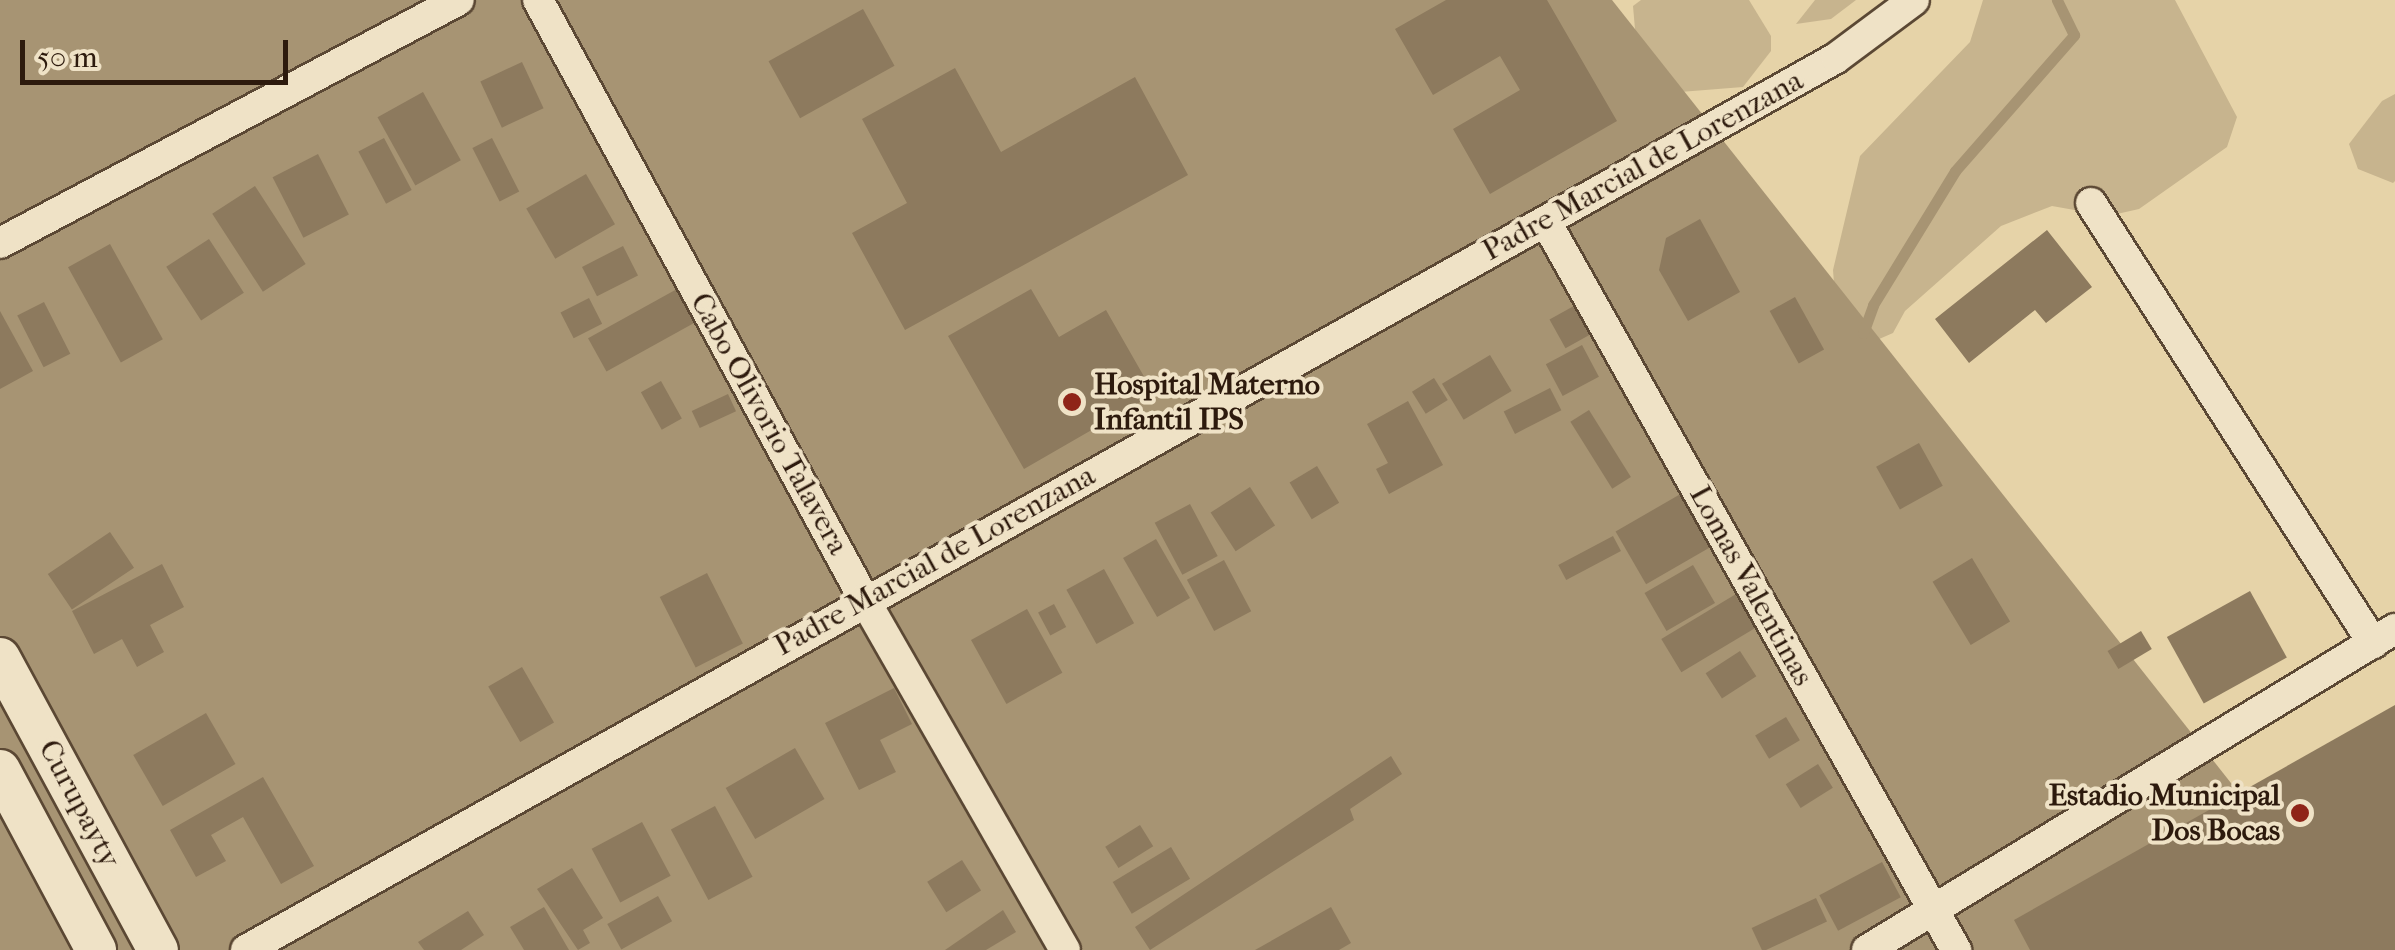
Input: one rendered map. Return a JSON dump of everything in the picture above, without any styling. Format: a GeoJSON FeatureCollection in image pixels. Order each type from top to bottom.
{"type":"FeatureCollection","features":[{"type":"Feature","properties":{"kind":"street"},"geometry":{"type":"LineString","coordinates":[[0,243],[459,0]]}},
{"type":"Feature","properties":{"kind":"street","name":"Cabo Olivorio Talavera"},"geometry":{"type":"LineString","coordinates":[[538,0],[864,599],[1065,950]]}},
{"type":"Feature","properties":{"kind":"street","name":"Padre Marcial de Lorenzana"},"geometry":{"type":"LineString","coordinates":[[246,950],[864,599],[1836,58],[1914,0]]}},
{"type":"Feature","properties":{"kind":"street"},"geometry":{"type":"LineString","coordinates":[[1868,950],[1935,914],[2384,636],[2091,203]]}},
{"type":"Feature","properties":{"kind":"street","name":"Lomas Valentinas"},"geometry":{"type":"LineString","coordinates":[[1546,222],[1956,950]]}},
{"type":"Feature","properties":{"kind":"street","name":"Curupayty"},"geometry":{"type":"LineString","coordinates":[[0,658],[158,950]]}},
{"type":"Feature","properties":{"kind":"street","name":"Curupayty"},"geometry":{"type":"LineString","coordinates":[[0,770],[96,950]]}},
{"type":"Feature","properties":{"kind":"shaded area"},"geometry":{"type":"Polygon","coordinates":[[[0,0],[1612,0],[2363,950],[0,950],[0,0]]]}},
{"type":"Feature","properties":{"kind":"shaded area"},"geometry":{"type":"Polygon","coordinates":[[[1641,0],[1749,0],[1771,36],[1771,51],[1743,87],[1680,92],[1637,52],[1633,6],[1641,0]]]}},
{"type":"Feature","properties":{"kind":"shaded area"},"geometry":{"type":"Polygon","coordinates":[[[1815,0],[1856,0],[1831,19],[1796,24],[1815,0]]]}},
{"type":"Feature","properties":{"kind":"shaded area"},"geometry":{"type":"Polygon","coordinates":[[[1983,0],[2175,0],[2237,117],[2227,147],[2139,209],[2108,216],[2052,206],[2001,226],[1905,311],[1893,333],[1870,343],[1835,296],[1833,270],[1860,156],[1970,42],[1983,0]]]}},
{"type":"Feature","properties":{"kind":"shaded area"},"geometry":{"type":"Polygon","coordinates":[[[2395,94],[2393,183],[2358,169],[2349,144],[2382,101],[2395,94]]]}},
{"type":"Feature","properties":{"kind":"building"},"geometry":{"type":"Polygon","coordinates":[[[1446,0],[1547,0],[1617,121],[1490,194],[1453,129],[1520,90],[1500,56],[1433,95],[1395,29],[1446,0]]]}},
{"type":"Feature","properties":{"kind":"building"},"geometry":{"type":"Polygon","coordinates":[[[863,9],[895,66],[800,118],[769,61],[863,9]]]}},
{"type":"Feature","properties":{"kind":"building"},"geometry":{"type":"Polygon","coordinates":[[[522,62],[544,108],[502,128],[480,81],[522,62]]]}},
{"type":"Feature","properties":{"kind":"building"},"geometry":{"type":"Polygon","coordinates":[[[955,68],[1001,152],[1135,77],[1188,175],[905,330],[852,233],[907,203],[862,119],[955,68]]]}},
{"type":"Feature","properties":{"kind":"building"},"geometry":{"type":"Polygon","coordinates":[[[423,92],[461,160],[415,185],[378,117],[423,92]]]}},
{"type":"Feature","properties":{"kind":"building"},"geometry":{"type":"Polygon","coordinates":[[[384,138],[412,190],[386,204],[358,152],[384,138]]]}},
{"type":"Feature","properties":{"kind":"building"},"geometry":{"type":"Polygon","coordinates":[[[492,138],[519,191],[500,201],[472,148],[492,138]]]}},
{"type":"Feature","properties":{"kind":"building"},"geometry":{"type":"Polygon","coordinates":[[[318,154],[349,215],[303,238],[273,177],[318,154]]]}},
{"type":"Feature","properties":{"kind":"building"},"geometry":{"type":"Polygon","coordinates":[[[586,174],[615,224],[555,259],[526,209],[586,174]]]}},
{"type":"Feature","properties":{"kind":"building"},"geometry":{"type":"Polygon","coordinates":[[[255,186],[306,264],[263,292],[212,214],[255,186]]]}},
{"type":"Feature","properties":{"kind":"building"},"geometry":{"type":"Polygon","coordinates":[[[1700,219],[1740,292],[1688,321],[1659,270],[1666,238],[1700,219]]]}},
{"type":"Feature","properties":{"kind":"building"},"geometry":{"type":"Polygon","coordinates":[[[2047,230],[2092,287],[2046,323],[2035,310],[1969,363],[1935,319],[2047,230]]]}},
{"type":"Feature","properties":{"kind":"building"},"geometry":{"type":"Polygon","coordinates":[[[209,239],[244,293],[201,320],[166,267],[209,239]]]}},
{"type":"Feature","properties":{"kind":"building"},"geometry":{"type":"Polygon","coordinates":[[[110,244],[163,339],[121,363],[68,267],[110,244]]]}},
{"type":"Feature","properties":{"kind":"building"},"geometry":{"type":"Polygon","coordinates":[[[623,246],[638,275],[597,296],[582,267],[623,246]]]}},
{"type":"Feature","properties":{"kind":"building"},"geometry":{"type":"Polygon","coordinates":[[[686,284],[704,317],[606,372],[588,338],[686,284]]]}},
{"type":"Feature","properties":{"kind":"building"},"geometry":{"type":"Polygon","coordinates":[[[1031,289],[1059,337],[1106,310],[1154,394],[1024,469],[948,336],[1031,289]]]}},
{"type":"Feature","properties":{"kind":"building"},"geometry":{"type":"Polygon","coordinates":[[[1795,297],[1824,349],[1799,364],[1770,311],[1795,297]]]}},
{"type":"Feature","properties":{"kind":"building"},"geometry":{"type":"Polygon","coordinates":[[[589,298],[602,324],[574,338],[560,313],[589,298]]]}},
{"type":"Feature","properties":{"kind":"building"},"geometry":{"type":"Polygon","coordinates":[[[44,302],[70,354],[44,367],[17,316],[44,302]]]}},
{"type":"Feature","properties":{"kind":"building"},"geometry":{"type":"Polygon","coordinates":[[[1581,302],[1597,331],[1566,348],[1550,319],[1581,302]]]}},
{"type":"Feature","properties":{"kind":"building"},"geometry":{"type":"Polygon","coordinates":[[[0,311],[33,371],[0,389],[0,311]]]}},
{"type":"Feature","properties":{"kind":"building"},"geometry":{"type":"Polygon","coordinates":[[[1582,345],[1599,377],[1563,396],[1546,364],[1582,345]]]}},
{"type":"Feature","properties":{"kind":"building"},"geometry":{"type":"Polygon","coordinates":[[[1490,355],[1512,391],[1464,420],[1442,384],[1490,355]]]}},
{"type":"Feature","properties":{"kind":"building"},"geometry":{"type":"Polygon","coordinates":[[[1434,378],[1448,400],[1426,414],[1412,392],[1434,378]]]}},
{"type":"Feature","properties":{"kind":"building"},"geometry":{"type":"Polygon","coordinates":[[[661,381],[682,419],[662,430],[641,392],[661,381]]]}},
{"type":"Feature","properties":{"kind":"building"},"geometry":{"type":"Polygon","coordinates":[[[1550,388],[1561,410],[1515,434],[1504,412],[1550,388]]]}},
{"type":"Feature","properties":{"kind":"building"},"geometry":{"type":"Polygon","coordinates":[[[728,394],[736,411],[700,428],[692,411],[728,394]]]}},
{"type":"Feature","properties":{"kind":"building"},"geometry":{"type":"Polygon","coordinates":[[[1408,401],[1443,465],[1389,494],[1376,469],[1388,463],[1367,424],[1408,401]]]}},
{"type":"Feature","properties":{"kind":"building"},"geometry":{"type":"Polygon","coordinates":[[[1589,410],[1631,477],[1612,489],[1570,422],[1589,410]]]}},
{"type":"Feature","properties":{"kind":"building"},"geometry":{"type":"Polygon","coordinates":[[[1919,443],[1943,486],[1900,510],[1876,467],[1919,443]]]}},
{"type":"Feature","properties":{"kind":"building"},"geometry":{"type":"Polygon","coordinates":[[[1317,466],[1339,503],[1312,519],[1290,482],[1317,466]]]}},
{"type":"Feature","properties":{"kind":"building"},"geometry":{"type":"Polygon","coordinates":[[[1250,487],[1275,526],[1236,551],[1211,513],[1250,487]]]}},
{"type":"Feature","properties":{"kind":"building"},"geometry":{"type":"Polygon","coordinates":[[[1684,492],[1714,545],[1646,584],[1616,532],[1684,492]]]}},
{"type":"Feature","properties":{"kind":"building"},"geometry":{"type":"Polygon","coordinates":[[[1190,504],[1218,556],[1182,575],[1155,523],[1190,504]]]}},
{"type":"Feature","properties":{"kind":"building"},"geometry":{"type":"Polygon","coordinates":[[[110,532],[134,568],[72,610],[48,574],[110,532]]]}},
{"type":"Feature","properties":{"kind":"building"},"geometry":{"type":"Polygon","coordinates":[[[1613,536],[1621,551],[1566,580],[1558,565],[1613,536]]]}},
{"type":"Feature","properties":{"kind":"building"},"geometry":{"type":"Polygon","coordinates":[[[1156,539],[1190,598],[1157,617],[1123,558],[1156,539]]]}},
{"type":"Feature","properties":{"kind":"building"},"geometry":{"type":"Polygon","coordinates":[[[1972,558],[2010,621],[1971,645],[1933,582],[1972,558]]]}},
{"type":"Feature","properties":{"kind":"building"},"geometry":{"type":"Polygon","coordinates":[[[1224,560],[1251,611],[1214,631],[1187,580],[1224,560]]]}},
{"type":"Feature","properties":{"kind":"building"},"geometry":{"type":"Polygon","coordinates":[[[162,564],[184,607],[150,625],[164,652],[137,667],[122,639],[94,654],[72,611],[162,564]]]}},
{"type":"Feature","properties":{"kind":"building"},"geometry":{"type":"Polygon","coordinates":[[[1693,565],[1715,603],[1667,631],[1645,593],[1693,565]]]}},
{"type":"Feature","properties":{"kind":"building"},"geometry":{"type":"Polygon","coordinates":[[[1104,569],[1134,623],[1096,644],[1066,590],[1104,569]]]}},
{"type":"Feature","properties":{"kind":"building"},"geometry":{"type":"Polygon","coordinates":[[[707,573],[743,643],[696,667],[660,597],[707,573]]]}},
{"type":"Feature","properties":{"kind":"building"},"geometry":{"type":"Polygon","coordinates":[[[1741,591],[1761,624],[1681,672],[1661,639],[1741,591]]]}},
{"type":"Feature","properties":{"kind":"building"},"geometry":{"type":"Polygon","coordinates":[[[2250,591],[2287,657],[2204,704],[2167,637],[2250,591]]]}},
{"type":"Feature","properties":{"kind":"building"},"geometry":{"type":"Polygon","coordinates":[[[1054,604],[1066,627],[1050,635],[1038,612],[1054,604]]]}},
{"type":"Feature","properties":{"kind":"building"},"geometry":{"type":"Polygon","coordinates":[[[1027,609],[1062,673],[1006,704],[971,640],[1027,609]]]}},
{"type":"Feature","properties":{"kind":"building"},"geometry":{"type":"Polygon","coordinates":[[[2141,631],[2152,649],[2118,669],[2108,651],[2141,631]]]}},
{"type":"Feature","properties":{"kind":"building"},"geometry":{"type":"Polygon","coordinates":[[[1740,651],[1756,676],[1722,698],[1706,673],[1740,651]]]}},
{"type":"Feature","properties":{"kind":"building"},"geometry":{"type":"Polygon","coordinates":[[[522,667],[554,722],[520,742],[488,686],[522,667]]]}},
{"type":"Feature","properties":{"kind":"building"},"geometry":{"type":"Polygon","coordinates":[[[894,688],[912,724],[880,740],[896,772],[859,790],[825,723],[894,688]]]}},
{"type":"Feature","properties":{"kind":"building","name":"Estadio Municipal Dos Bocas"},"geometry":{"type":"Polygon","coordinates":[[[2395,705],[2395,950],[2030,950],[2014,920],[2395,705]]]}},
{"type":"Feature","properties":{"kind":"building"},"geometry":{"type":"Polygon","coordinates":[[[206,713],[236,764],[163,806],[133,755],[206,713]]]}},
{"type":"Feature","properties":{"kind":"building"},"geometry":{"type":"Polygon","coordinates":[[[1786,717],[1800,740],[1769,759],[1755,736],[1786,717]]]}},
{"type":"Feature","properties":{"kind":"building"},"geometry":{"type":"Polygon","coordinates":[[[795,748],[825,799],[755,839],[726,788],[795,748]]]}},
{"type":"Feature","properties":{"kind":"building"},"geometry":{"type":"Polygon","coordinates":[[[1391,756],[1402,774],[1350,809],[1354,820],[1150,950],[1135,927],[1391,756]]]}},
{"type":"Feature","properties":{"kind":"building"},"geometry":{"type":"Polygon","coordinates":[[[1818,764],[1833,788],[1801,808],[1786,784],[1818,764]]]}},
{"type":"Feature","properties":{"kind":"building"},"geometry":{"type":"Polygon","coordinates":[[[263,777],[314,866],[281,884],[243,817],[211,835],[226,861],[196,877],[170,830],[263,777]]]}},
{"type":"Feature","properties":{"kind":"building"},"geometry":{"type":"Polygon","coordinates":[[[715,806],[753,877],[708,900],[671,829],[715,806]]]}},
{"type":"Feature","properties":{"kind":"building"},"geometry":{"type":"Polygon","coordinates":[[[642,822],[671,876],[620,903],[592,849],[642,822]]]}},
{"type":"Feature","properties":{"kind":"building"},"geometry":{"type":"Polygon","coordinates":[[[1140,825],[1153,846],[1118,868],[1105,847],[1140,825]]]}},
{"type":"Feature","properties":{"kind":"building"},"geometry":{"type":"Polygon","coordinates":[[[1171,847],[1190,879],[1132,914],[1113,882],[1171,847]]]}},
{"type":"Feature","properties":{"kind":"building"},"geometry":{"type":"Polygon","coordinates":[[[962,860],[981,891],[946,912],[927,882],[962,860]]]}},
{"type":"Feature","properties":{"kind":"building"},"geometry":{"type":"Polygon","coordinates":[[[1882,862],[1901,897],[1838,931],[1819,895],[1882,862]]]}},
{"type":"Feature","properties":{"kind":"building"},"geometry":{"type":"Polygon","coordinates":[[[572,868],[603,918],[583,930],[590,943],[578,950],[537,889],[572,868]]]}},
{"type":"Feature","properties":{"kind":"building"},"geometry":{"type":"Polygon","coordinates":[[[658,896],[672,921],[621,949],[607,924],[658,896]]]}},
{"type":"Feature","properties":{"kind":"building"},"geometry":{"type":"Polygon","coordinates":[[[1816,898],[1827,922],[1766,950],[1762,950],[1752,928],[1816,898]]]}},
{"type":"Feature","properties":{"kind":"building"},"geometry":{"type":"Polygon","coordinates":[[[544,907],[569,950],[524,950],[510,927],[544,907]]]}},
{"type":"Feature","properties":{"kind":"building"},"geometry":{"type":"Polygon","coordinates":[[[1331,907],[1351,943],[1339,950],[1255,950],[1331,907]]]}},
{"type":"Feature","properties":{"kind":"building"},"geometry":{"type":"Polygon","coordinates":[[[1003,910],[1016,932],[986,950],[945,950],[1003,910]]]}},
{"type":"Feature","properties":{"kind":"building"},"geometry":{"type":"Polygon","coordinates":[[[468,911],[484,935],[461,950],[424,950],[418,942],[468,911]]]}},
{"type":"Feature","properties":{"kind":"waterway"},"geometry":{"type":"LineString","coordinates":[[1863,333],[1873,305],[1955,171],[2074,35],[2057,0]]}},
{"type":"Feature","properties":{"kind":"place","name":"Hospital Materno Infantil IPS"},"geometry":{"type":"Point","coordinates":[1072,402]}},
{"type":"Feature","properties":{"kind":"place","name":"Estadio Municipal Dos Bocas"},"geometry":{"type":"Point","coordinates":[2300,813]}}]}
